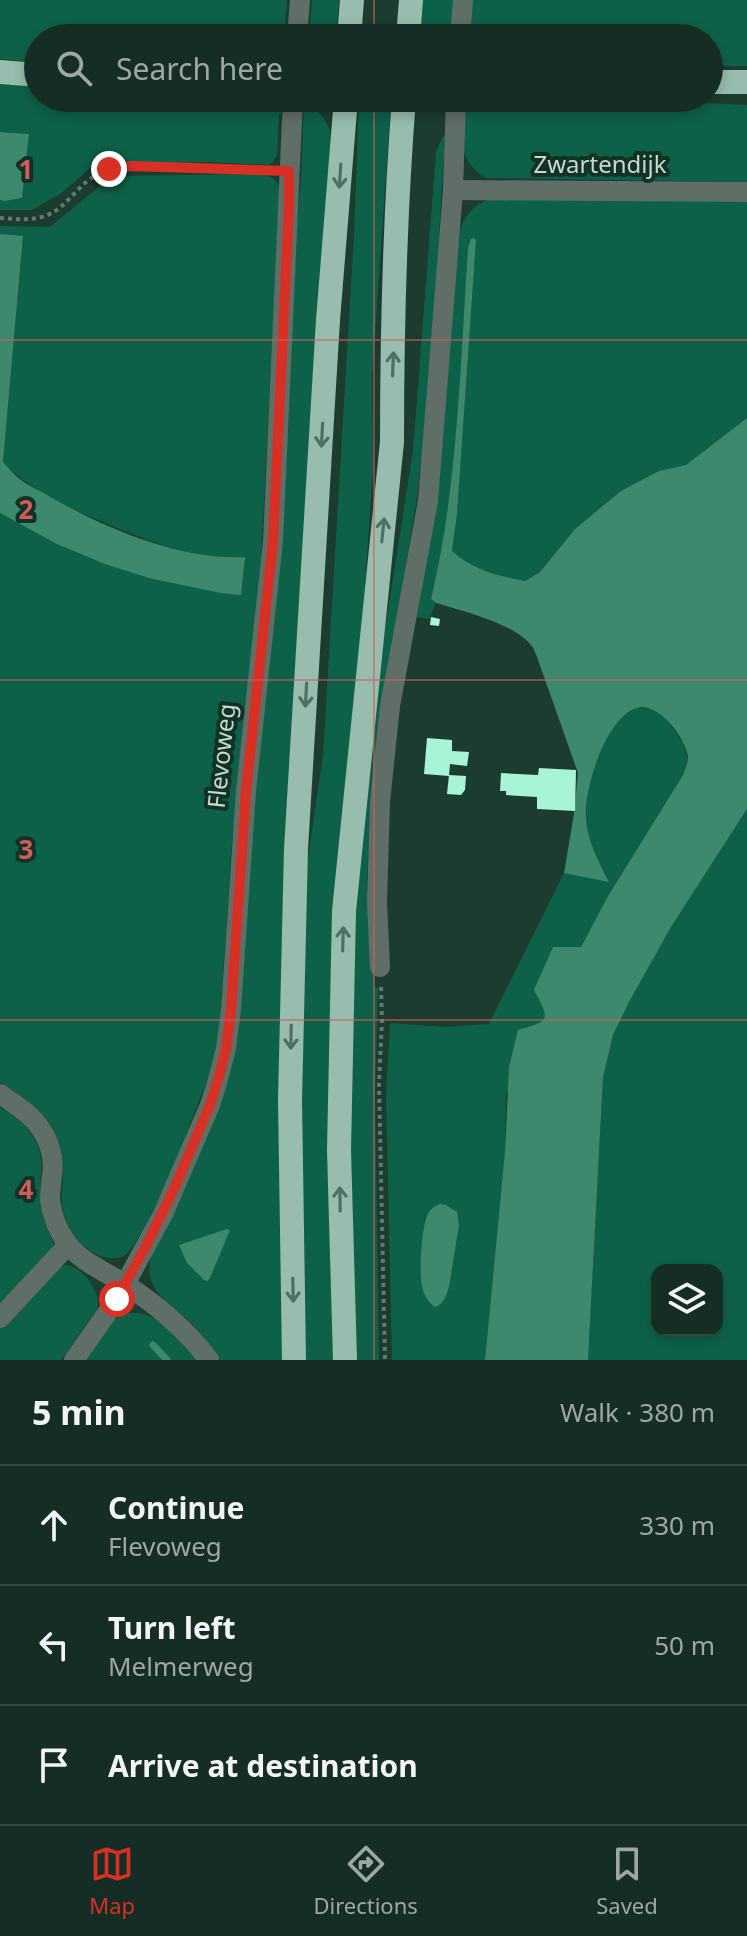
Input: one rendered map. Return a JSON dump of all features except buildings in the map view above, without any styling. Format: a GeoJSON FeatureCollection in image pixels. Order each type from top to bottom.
{"type":"FeatureCollection","features":[{"type":"Feature","properties":{"kind":"highway"},"geometry":{"type":"LineString","coordinates":[[350,24],[352,0]]}},
{"type":"Feature","properties":{"kind":"highway"},"geometry":{"type":"LineString","coordinates":[[409,24],[411,0]]}},
{"type":"Feature","properties":{"kind":"highway"},"geometry":{"type":"LineString","coordinates":[[0,72],[24,74]]}},
{"type":"Feature","properties":{"kind":"highway"},"geometry":{"type":"LineString","coordinates":[[723,82],[747,82]]}},
{"type":"Feature","properties":{"kind":"highway"},"geometry":{"type":"LineString","coordinates":[[294,1360],[290,1100],[296,849],[328,320],[345,112]]}},
{"type":"Feature","properties":{"kind":"highway"},"geometry":{"type":"LineString","coordinates":[[345,1360],[339,1150],[344,911],[392,442],[403,112]]}},
{"type":"Feature","properties":{"kind":"street"},"geometry":{"type":"LineString","coordinates":[[298,24],[300,0]]}},
{"type":"Feature","properties":{"kind":"street"},"geometry":{"type":"LineString","coordinates":[[461,24],[463,0]]}},
{"type":"Feature","properties":{"kind":"street","name":"Flevoweg"},"geometry":{"type":"LineString","coordinates":[[74,1360],[117,1299],[174,1189],[210,1105],[226,1049],[245,805],[273,541],[292,112]]}},
{"type":"Feature","properties":{"kind":"street"},"geometry":{"type":"LineString","coordinates":[[380,967],[377,902],[380,802],[390,706],[428,501],[453,190],[456,112]]}},
{"type":"Feature","properties":{"kind":"street","name":"Zwartendijk"},"geometry":{"type":"LineString","coordinates":[[453,190],[747,192]]}},
{"type":"Feature","properties":{"kind":"street"},"geometry":{"type":"LineString","coordinates":[[0,1094],[29,1115],[46,1138],[53,1161],[50,1200],[57,1227],[68,1245],[85,1261],[125,1284],[179,1326],[209,1360]]}},
{"type":"Feature","properties":{"kind":"street"},"geometry":{"type":"LineString","coordinates":[[0,1318],[68,1245]]}},
{"type":"Feature","properties":{"kind":"path"},"geometry":{"type":"LineString","coordinates":[[0,218],[27,220],[45,217],[95,176],[109,169],[131,166],[289,171]]}},
{"type":"Feature","properties":{"kind":"path"},"geometry":{"type":"LineString","coordinates":[[380,967],[382,1020],[379,1083],[385,1360]]}},
{"type":"Feature","properties":{"kind":"shaded area"},"geometry":{"type":"Polygon","coordinates":[[[0,0],[287,0],[285,24],[24,24],[24,62],[0,59],[0,0]]]}},
{"type":"Feature","properties":{"kind":"shaded area"},"geometry":{"type":"Polygon","coordinates":[[[312,0],[339,0],[337,24],[310,24],[312,0]]]}},
{"type":"Feature","properties":{"kind":"shaded area"},"geometry":{"type":"Polygon","coordinates":[[[422,0],[454,0],[453,24],[420,24],[422,0]]]}},
{"type":"Feature","properties":{"kind":"shaded area"},"geometry":{"type":"Polygon","coordinates":[[[472,0],[747,0],[747,66],[723,66],[723,24],[471,24],[472,0]]]}},
{"type":"Feature","properties":{"kind":"shaded area"},"geometry":{"type":"Polygon","coordinates":[[[0,84],[24,86],[24,112],[281,112],[277,155],[268,165],[206,162],[94,165],[60,194],[32,210],[0,210],[0,200],[22,198],[29,134],[0,132],[0,84]]]}},
{"type":"Feature","properties":{"kind":"shaded area"},"geometry":{"type":"Polygon","coordinates":[[[723,104],[747,105],[747,182],[486,178],[470,165],[466,157],[464,112],[723,112],[723,104]]]}},
{"type":"Feature","properties":{"kind":"shaded area"},"geometry":{"type":"Polygon","coordinates":[[[304,112],[318,112],[331,135],[300,640],[286,1360],[220,1360],[197,1329],[165,1301],[151,1280],[150,1259],[216,1115],[301,178],[304,112]],[[229,1229],[187,1263],[204,1280],[210,1278],[229,1229]]]}},
{"type":"Feature","properties":{"kind":"shaded area"},"geometry":{"type":"Polygon","coordinates":[[[359,112],[390,112],[372,377],[373,469],[357,703],[335,1360],[303,1360],[300,1176],[306,871],[323,756],[359,112]]]}},
{"type":"Feature","properties":{"kind":"shaded area"},"geometry":{"type":"Polygon","coordinates":[[[0,132],[29,134],[22,198],[0,200],[0,132]]]}},
{"type":"Feature","properties":{"kind":"shaded area"},"geometry":{"type":"Polygon","coordinates":[[[443,136],[437,267],[422,454],[372,782],[367,879],[375,987],[378,988],[375,1094],[379,1360],[352,1360],[348,1036],[362,796],[413,451],[436,152],[443,136]]]}},
{"type":"Feature","properties":{"kind":"shaded area"},"geometry":{"type":"Polygon","coordinates":[[[258,174],[272,178],[280,189],[261,559],[231,854],[216,1050],[185,1142],[148,1221],[124,1256],[109,1258],[97,1255],[83,1245],[67,1223],[62,1201],[62,1152],[49,1123],[30,1103],[0,1082],[0,513],[221,593],[245,557],[196,554],[136,535],[58,502],[3,463],[23,237],[0,234],[0,226],[50,227],[112,176],[258,174]]]}},
{"type":"Feature","properties":{"kind":"shaded area"},"geometry":{"type":"Polygon","coordinates":[[[489,199],[747,202],[747,418],[686,466],[659,471],[575,529],[540,572],[525,581],[486,571],[460,558],[452,551],[476,241],[468,248],[452,469],[431,599],[436,603],[429,619],[417,617],[431,530],[459,233],[470,212],[489,199]]]}},
{"type":"Feature","properties":{"kind":"shaded area"},"geometry":{"type":"Polygon","coordinates":[[[0,234],[23,236],[3,462],[27,484],[117,530],[195,554],[245,557],[241,595],[149,578],[105,564],[57,544],[0,513],[0,234]]]}},
{"type":"Feature","properties":{"kind":"shaded area"},"geometry":{"type":"Polygon","coordinates":[[[474,238],[452,551],[460,558],[486,571],[525,581],[540,572],[575,529],[621,491],[659,471],[686,465],[747,418],[747,809],[671,927],[613,1035],[603,1078],[588,1360],[485,1360],[505,1151],[509,1067],[518,1030],[537,1024],[544,1018],[545,1013],[534,990],[553,947],[581,947],[608,896],[683,775],[688,757],[676,730],[652,709],[634,709],[624,716],[614,727],[598,757],[586,805],[589,835],[609,882],[564,873],[578,773],[534,649],[523,637],[500,624],[431,599],[447,513],[460,380],[468,248],[474,238]]]}},
{"type":"Feature","properties":{"kind":"shaded area"},"geometry":{"type":"Polygon","coordinates":[[[636,708],[652,709],[666,718],[683,743],[688,760],[683,775],[608,896],[544,1008],[545,1018],[506,1095],[505,1151],[485,1360],[392,1360],[386,1096],[390,1023],[445,1027],[489,1024],[564,873],[609,881],[588,834],[588,794],[599,755],[610,732],[620,719],[636,708]]]}},
{"type":"Feature","properties":{"kind":"shaded area"},"geometry":{"type":"Polygon","coordinates":[[[747,809],[747,1360],[588,1360],[603,1078],[613,1035],[671,927],[747,809]]]}},
{"type":"Feature","properties":{"kind":"shaded area"},"geometry":{"type":"Polygon","coordinates":[[[0,1107],[26,1127],[39,1150],[42,1210],[56,1246],[0,1305],[0,1107]]]}},
{"type":"Feature","properties":{"kind":"shaded area"},"geometry":{"type":"Polygon","coordinates":[[[440,1204],[457,1212],[459,1225],[449,1287],[443,1302],[435,1307],[423,1289],[421,1259],[427,1217],[432,1208],[440,1204]]]}},
{"type":"Feature","properties":{"kind":"shaded area"},"geometry":{"type":"Polygon","coordinates":[[[230,1230],[210,1278],[204,1280],[187,1263],[179,1245],[230,1230]]]}},
{"type":"Feature","properties":{"kind":"shaded area"},"geometry":{"type":"Polygon","coordinates":[[[64,1265],[77,1269],[89,1280],[94,1287],[97,1309],[61,1360],[0,1360],[0,1329],[64,1265]]]}},
{"type":"Feature","properties":{"kind":"shaded area"},"geometry":{"type":"Polygon","coordinates":[[[129,1313],[160,1321],[198,1360],[80,1360],[113,1320],[129,1313]]]}},
{"type":"Feature","properties":{"kind":"waterway"},"geometry":{"type":"LineString","coordinates":[[153,1345],[167,1360]]}},
{"type":"Feature","properties":{"kind":"route"},"geometry":{"type":"LineString","coordinates":[[109,169],[131,166],[289,171],[273,541],[246,791],[226,1049],[210,1105],[174,1189],[117,1299]]}}]}
